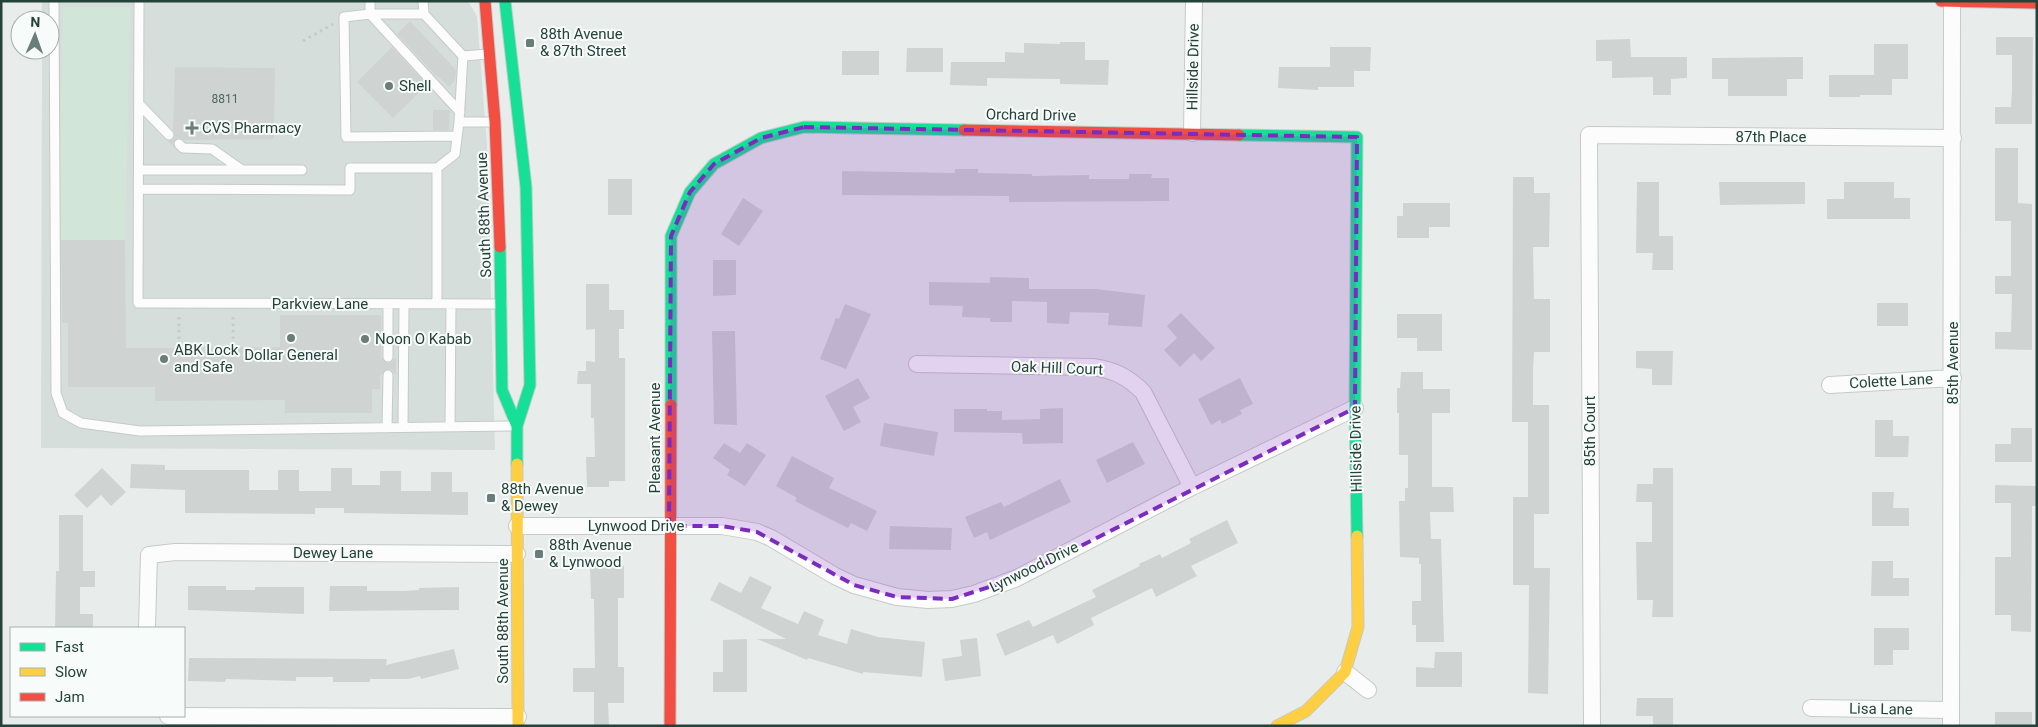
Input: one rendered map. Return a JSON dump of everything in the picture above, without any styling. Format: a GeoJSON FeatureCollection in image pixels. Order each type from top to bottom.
{"type":"FeatureCollection","features":[{"type":"Feature","properties":{"kind":"street","name":"South 88th Avenue"},"geometry":{"type":"LineString","coordinates":[[485,1],[495,122],[502,304],[502,390],[517,426]]}},
{"type":"Feature","properties":{"kind":"street","name":"South 88th Avenue"},"geometry":{"type":"LineString","coordinates":[[506,1],[526,187],[530,385],[517,426],[518,721]]}},
{"type":"Feature","properties":{"kind":"street","name":"Hillside Drive"},"geometry":{"type":"LineString","coordinates":[[1192,133],[1194,1]]}},
{"type":"Feature","properties":{"kind":"street"},"geometry":{"type":"LineString","coordinates":[[1941,1],[2037,3]]}},
{"type":"Feature","properties":{"kind":"street","name":"85th Avenue"},"geometry":{"type":"LineString","coordinates":[[1951,718],[1952,1]]}},
{"type":"Feature","properties":{"kind":"street","name":"Orchard Drive"},"geometry":{"type":"LineString","coordinates":[[714,164],[761,138],[783,131],[804,128],[1356,137]]}},
{"type":"Feature","properties":{"kind":"street","name":"87th Place"},"geometry":{"type":"LineString","coordinates":[[1589,135],[1953,138]]}},
{"type":"Feature","properties":{"kind":"street","name":"85th Court"},"geometry":{"type":"LineString","coordinates":[[1589,135],[1592,726]]}},
{"type":"Feature","properties":{"kind":"street","name":"Hillside Drive"},"geometry":{"type":"LineString","coordinates":[[1277,726],[1306,711],[1345,672],[1358,627],[1355,408],[1356,137]]}},
{"type":"Feature","properties":{"kind":"street","name":"Pleasant Avenue"},"geometry":{"type":"LineString","coordinates":[[670,726],[671,236],[690,192],[714,164]]}},
{"type":"Feature","properties":{"kind":"street","name":"Oak Hill Court"},"geometry":{"type":"LineString","coordinates":[[917,364],[1093,366],[1121,374],[1143,392],[1192,487]]}},
{"type":"Feature","properties":{"kind":"street","name":"Colette Lane"},"geometry":{"type":"LineString","coordinates":[[1830,385],[1952,378]]}},
{"type":"Feature","properties":{"kind":"street","name":"Lynwood Drive"},"geometry":{"type":"LineString","coordinates":[[517,526],[722,526],[757,532],[771,538],[835,576],[854,585],[898,596],[928,600],[952,599],[974,594],[1017,578],[1192,487],[1355,408]]}},
{"type":"Feature","properties":{"kind":"street","name":"Dewey Lane"},"geometry":{"type":"LineString","coordinates":[[148,627],[150,555],[175,552],[517,554]]}},
{"type":"Feature","properties":{"kind":"street"},"geometry":{"type":"LineString","coordinates":[[1345,672],[1368,690]]}},
{"type":"Feature","properties":{"kind":"street","name":"Lisa Lane"},"geometry":{"type":"LineString","coordinates":[[1811,708],[1951,718]]}},
{"type":"Feature","properties":{"kind":"street"},"geometry":{"type":"LineString","coordinates":[[185,716],[518,721]]}},
{"type":"Feature","properties":{"kind":"lane"},"geometry":{"type":"LineString","coordinates":[[54,1],[56,393],[63,413],[81,423],[140,431],[517,426]]}},
{"type":"Feature","properties":{"kind":"lane"},"geometry":{"type":"LineString","coordinates":[[139,1],[138,189],[350,190],[350,168],[437,168],[455,154],[460,112],[463,56],[424,14],[423,1]]}},
{"type":"Feature","properties":{"kind":"lane"},"geometry":{"type":"LineString","coordinates":[[370,1],[370,14],[460,112]]}},
{"type":"Feature","properties":{"kind":"lane"},"geometry":{"type":"LineString","coordinates":[[424,14],[370,14],[344,17],[346,136],[457,136]]}},
{"type":"Feature","properties":{"kind":"lane"},"geometry":{"type":"LineString","coordinates":[[463,56],[490,54]]}},
{"type":"Feature","properties":{"kind":"lane"},"geometry":{"type":"LineString","coordinates":[[139,104],[169,135]]}},
{"type":"Feature","properties":{"kind":"lane"},"geometry":{"type":"LineString","coordinates":[[459,122],[495,122]]}},
{"type":"Feature","properties":{"kind":"lane"},"geometry":{"type":"LineString","coordinates":[[179,144],[183,148],[212,149],[242,170]]}},
{"type":"Feature","properties":{"kind":"lane"},"geometry":{"type":"LineString","coordinates":[[437,168],[437,304]]}},
{"type":"Feature","properties":{"kind":"lane"},"geometry":{"type":"LineString","coordinates":[[139,170],[302,170]]}},
{"type":"Feature","properties":{"kind":"lane","name":"Parkview Lane"},"geometry":{"type":"LineString","coordinates":[[138,189],[138,303],[502,304]]}},
{"type":"Feature","properties":{"kind":"lane"},"geometry":{"type":"LineString","coordinates":[[388,304],[388,357]]}},
{"type":"Feature","properties":{"kind":"lane"},"geometry":{"type":"LineString","coordinates":[[403,427],[404,304]]}},
{"type":"Feature","properties":{"kind":"lane"},"geometry":{"type":"LineString","coordinates":[[450,427],[451,304]]}},
{"type":"Feature","properties":{"kind":"lane"},"geometry":{"type":"LineString","coordinates":[[388,375],[388,428]]}},
{"type":"Feature","properties":{"kind":"path"},"geometry":{"type":"LineString","coordinates":[[303,41],[344,17]]}},
{"type":"Feature","properties":{"kind":"path"},"geometry":{"type":"LineString","coordinates":[[179,303],[179,339]]}},
{"type":"Feature","properties":{"kind":"path"},"geometry":{"type":"LineString","coordinates":[[233,304],[233,339]]}},
{"type":"Feature","properties":{"kind":"highlighted area"},"geometry":{"type":"Polygon","coordinates":[[[804,127],[1357,137],[1355,408],[1017,578],[952,599],[897,597],[854,585],[757,532],[722,526],[669,526],[671,236],[690,192],[714,164],[761,138],[804,127]]]}},
{"type":"Feature","properties":{"kind":"shaded area"},"geometry":{"type":"Polygon","coordinates":[[[42,1],[466,1],[469,3],[477,16],[487,144],[495,450],[41,448],[42,60],[60,60],[60,10],[42,10],[42,1]]]}},
{"type":"Feature","properties":{"kind":"green space"},"geometry":{"type":"Polygon","coordinates":[[[63,7],[130,7],[125,240],[60,240],[63,7]]]}},
{"type":"Feature","properties":{"kind":"building","name":"Shell"},"geometry":{"type":"Polygon","coordinates":[[[410,21],[456,70],[455,80],[449,87],[436,76],[397,34],[410,21]]]}},
{"type":"Feature","properties":{"kind":"building"},"geometry":{"type":"Polygon","coordinates":[[[1996,37],[2033,37],[2032,124],[1995,124],[1995,107],[2011,107],[2012,90],[2012,55],[1996,55],[1996,37]]]}},
{"type":"Feature","properties":{"kind":"building"},"geometry":{"type":"Polygon","coordinates":[[[1630,39],[1631,57],[1687,57],[1687,78],[1671,79],[1671,95],[1653,95],[1653,77],[1612,78],[1612,61],[1596,61],[1596,40],[1630,39]]]}},
{"type":"Feature","properties":{"kind":"building"},"geometry":{"type":"Polygon","coordinates":[[[1060,42],[1085,42],[1085,60],[1109,60],[1108,85],[1060,84],[1060,79],[987,78],[987,86],[950,85],[951,62],[1005,62],[1005,52],[1024,53],[1024,43],[1060,44],[1060,42]]]}},
{"type":"Feature","properties":{"kind":"building"},"geometry":{"type":"Polygon","coordinates":[[[1874,44],[1908,44],[1908,79],[1892,79],[1892,95],[1829,97],[1829,75],[1874,75],[1874,44]]]}},
{"type":"Feature","properties":{"kind":"building","name":"Shell"},"geometry":{"type":"Polygon","coordinates":[[[392,47],[427,85],[393,118],[357,82],[392,47]]]}},
{"type":"Feature","properties":{"kind":"building"},"geometry":{"type":"Polygon","coordinates":[[[1330,47],[1371,47],[1370,71],[1354,71],[1354,87],[1318,87],[1318,90],[1278,88],[1279,67],[1330,67],[1330,47]]]}},
{"type":"Feature","properties":{"kind":"building"},"geometry":{"type":"Polygon","coordinates":[[[907,48],[943,48],[943,72],[906,72],[907,48]]]}},
{"type":"Feature","properties":{"kind":"building"},"geometry":{"type":"Polygon","coordinates":[[[842,51],[879,51],[879,75],[842,75],[842,51]]]}},
{"type":"Feature","properties":{"kind":"building"},"geometry":{"type":"Polygon","coordinates":[[[1803,57],[1803,79],[1787,79],[1787,96],[1728,96],[1728,79],[1712,79],[1712,58],[1803,57]]]}},
{"type":"Feature","properties":{"kind":"building","name":"CVS Pharmacy"},"geometry":{"type":"Polygon","coordinates":[[[175,67],[275,68],[274,139],[183,140],[178,138],[173,142],[175,148],[167,141],[173,140],[175,136],[173,130],[175,67]]]}},
{"type":"Feature","properties":{"kind":"building"},"geometry":{"type":"Polygon","coordinates":[[[433,110],[450,110],[449,130],[433,130],[433,110]]]}},
{"type":"Feature","properties":{"kind":"building"},"geometry":{"type":"Polygon","coordinates":[[[1995,148],[2018,148],[2018,203],[2032,204],[2032,350],[1995,349],[1995,332],[2011,332],[2012,294],[1995,294],[1995,276],[2011,276],[2011,221],[1995,221],[1995,148]]]}},
{"type":"Feature","properties":{"kind":"building"},"geometry":{"type":"Polygon","coordinates":[[[955,169],[978,169],[978,173],[1032,174],[1032,176],[1089,175],[1089,179],[1129,179],[1129,174],[1152,174],[1151,178],[1169,178],[1169,201],[1009,202],[1009,196],[842,195],[842,171],[955,173],[955,169]]]}},
{"type":"Feature","properties":{"kind":"building"},"geometry":{"type":"Polygon","coordinates":[[[1513,177],[1534,177],[1534,193],[1550,193],[1549,247],[1533,247],[1534,299],[1550,299],[1550,352],[1534,352],[1533,369],[1533,405],[1549,405],[1549,514],[1534,514],[1534,568],[1550,568],[1548,694],[1528,693],[1529,585],[1513,585],[1513,497],[1528,497],[1528,422],[1512,422],[1513,177]]]}},
{"type":"Feature","properties":{"kind":"building"},"geometry":{"type":"Polygon","coordinates":[[[608,179],[632,179],[632,215],[608,215],[608,179]]]}},
{"type":"Feature","properties":{"kind":"building"},"geometry":{"type":"Polygon","coordinates":[[[1637,182],[1659,182],[1659,236],[1673,236],[1673,270],[1652,270],[1653,253],[1636,253],[1637,182]]]}},
{"type":"Feature","properties":{"kind":"building"},"geometry":{"type":"Polygon","coordinates":[[[1719,182],[1805,182],[1805,204],[1720,205],[1719,182]]]}},
{"type":"Feature","properties":{"kind":"building"},"geometry":{"type":"Polygon","coordinates":[[[1844,182],[1894,182],[1894,198],[1910,198],[1910,219],[1827,219],[1827,199],[1844,199],[1844,182]]]}},
{"type":"Feature","properties":{"kind":"building"},"geometry":{"type":"Polygon","coordinates":[[[743,198],[763,211],[739,246],[721,234],[743,198]]]}},
{"type":"Feature","properties":{"kind":"building"},"geometry":{"type":"Polygon","coordinates":[[[1403,203],[1450,203],[1450,227],[1429,227],[1429,238],[1397,238],[1397,216],[1403,216],[1403,203]]]}},
{"type":"Feature","properties":{"kind":"building"},"geometry":{"type":"Polygon","coordinates":[[[61,240],[125,240],[126,348],[280,347],[280,315],[381,315],[381,357],[388,363],[392,362],[396,357],[396,375],[392,370],[388,369],[380,375],[380,389],[372,389],[372,413],[285,413],[285,400],[155,401],[155,387],[68,387],[68,323],[62,323],[61,240]]]}},
{"type":"Feature","properties":{"kind":"building"},"geometry":{"type":"Polygon","coordinates":[[[713,260],[736,260],[736,295],[713,296],[713,260]]]}},
{"type":"Feature","properties":{"kind":"building"},"geometry":{"type":"Polygon","coordinates":[[[990,277],[1029,278],[1029,289],[1096,289],[1145,295],[1142,327],[1108,325],[1109,313],[1070,312],[1069,324],[1047,323],[1047,302],[1012,301],[1012,322],[990,322],[990,318],[962,317],[963,306],[929,305],[929,282],[990,283],[990,277]]]}},
{"type":"Feature","properties":{"kind":"building"},"geometry":{"type":"Polygon","coordinates":[[[586,284],[609,284],[609,310],[624,310],[624,329],[619,329],[619,358],[625,358],[625,481],[609,481],[609,487],[587,487],[586,457],[595,457],[594,418],[591,418],[591,384],[577,384],[578,371],[586,371],[586,361],[595,362],[595,329],[586,330],[586,284]]]}},
{"type":"Feature","properties":{"kind":"building"},"geometry":{"type":"Polygon","coordinates":[[[1877,303],[1908,303],[1908,326],[1877,326],[1877,303]]]}},
{"type":"Feature","properties":{"kind":"building"},"geometry":{"type":"Polygon","coordinates":[[[845,304],[871,314],[846,369],[820,359],[836,318],[839,319],[845,304]]]}},
{"type":"Feature","properties":{"kind":"building"},"geometry":{"type":"Polygon","coordinates":[[[1181,313],[1215,348],[1201,361],[1194,353],[1180,367],[1164,350],[1177,338],[1167,326],[1181,313]]]}},
{"type":"Feature","properties":{"kind":"building"},"geometry":{"type":"Polygon","coordinates":[[[1397,314],[1442,314],[1442,351],[1417,351],[1417,338],[1397,338],[1397,314]]]}},
{"type":"Feature","properties":{"kind":"building"},"geometry":{"type":"Polygon","coordinates":[[[712,331],[735,331],[737,425],[714,424],[712,331]]]}},
{"type":"Feature","properties":{"kind":"building"},"geometry":{"type":"Polygon","coordinates":[[[1636,351],[1673,351],[1672,385],[1652,385],[1652,369],[1636,368],[1636,351]]]}},
{"type":"Feature","properties":{"kind":"building"},"geometry":{"type":"Polygon","coordinates":[[[1401,372],[1423,372],[1423,389],[1450,389],[1450,413],[1432,413],[1432,487],[1453,487],[1454,512],[1430,512],[1431,539],[1441,539],[1444,642],[1416,642],[1416,625],[1412,625],[1412,601],[1421,601],[1421,564],[1419,564],[1419,558],[1400,557],[1399,501],[1405,501],[1405,488],[1408,488],[1408,455],[1399,455],[1397,388],[1400,388],[1401,372]]]}},
{"type":"Feature","properties":{"kind":"building"},"geometry":{"type":"Polygon","coordinates":[[[858,378],[870,398],[853,407],[861,422],[844,431],[825,396],[858,378]]]}},
{"type":"Feature","properties":{"kind":"building"},"geometry":{"type":"Polygon","coordinates":[[[1240,378],[1253,404],[1240,410],[1242,414],[1222,424],[1220,420],[1211,425],[1198,399],[1240,378]]]}},
{"type":"Feature","properties":{"kind":"building"},"geometry":{"type":"Polygon","coordinates":[[[1063,408],[1063,443],[1023,444],[1022,433],[954,432],[954,409],[1002,411],[1002,420],[1040,419],[1040,409],[1063,408]]]}},
{"type":"Feature","properties":{"kind":"building"},"geometry":{"type":"Polygon","coordinates":[[[1875,420],[1893,420],[1893,436],[1909,436],[1908,457],[1875,457],[1875,420]]]}},
{"type":"Feature","properties":{"kind":"building"},"geometry":{"type":"Polygon","coordinates":[[[884,423],[938,432],[934,456],[880,446],[884,423]]]}},
{"type":"Feature","properties":{"kind":"building"},"geometry":{"type":"Polygon","coordinates":[[[2011,428],[2032,428],[2032,462],[1995,462],[1995,444],[2011,444],[2011,428]]]}},
{"type":"Feature","properties":{"kind":"building"},"geometry":{"type":"Polygon","coordinates":[[[1133,442],[1145,464],[1107,483],[1096,460],[1133,442]]]}},
{"type":"Feature","properties":{"kind":"building"},"geometry":{"type":"Polygon","coordinates":[[[724,443],[740,453],[747,443],[766,455],[745,486],[727,475],[730,470],[713,458],[724,443]]]}},
{"type":"Feature","properties":{"kind":"building"},"geometry":{"type":"Polygon","coordinates":[[[792,456],[834,478],[829,488],[877,511],[867,531],[851,523],[848,528],[795,501],[797,498],[776,486],[792,456]]]}},
{"type":"Feature","properties":{"kind":"building"},"geometry":{"type":"Polygon","coordinates":[[[131,464],[165,465],[165,470],[249,470],[249,490],[278,490],[278,470],[299,470],[299,491],[331,491],[331,468],[352,468],[352,485],[380,485],[380,471],[401,471],[401,491],[431,491],[431,472],[452,472],[452,492],[468,492],[468,515],[344,513],[344,508],[315,508],[315,514],[185,513],[185,490],[130,488],[131,464]]]}},
{"type":"Feature","properties":{"kind":"building"},"geometry":{"type":"Polygon","coordinates":[[[102,468],[126,492],[111,506],[101,495],[87,508],[74,495],[102,468]]]}},
{"type":"Feature","properties":{"kind":"building"},"geometry":{"type":"Polygon","coordinates":[[[1653,468],[1673,468],[1673,617],[1652,617],[1653,600],[1637,600],[1636,542],[1652,542],[1652,502],[1636,502],[1637,484],[1653,484],[1653,468]]]}},
{"type":"Feature","properties":{"kind":"building"},"geometry":{"type":"Polygon","coordinates":[[[1060,479],[1071,502],[990,540],[987,532],[974,538],[965,517],[1001,502],[1004,507],[1060,479]]]}},
{"type":"Feature","properties":{"kind":"building"},"geometry":{"type":"Polygon","coordinates":[[[1995,485],[2037,486],[2037,506],[2032,506],[2031,632],[2011,631],[2011,615],[1995,615],[1995,557],[2011,557],[2011,503],[1995,503],[1995,485]]]}},
{"type":"Feature","properties":{"kind":"building"},"geometry":{"type":"Polygon","coordinates":[[[1872,492],[1894,492],[1893,508],[1909,508],[1909,526],[1872,526],[1872,492]]]}},
{"type":"Feature","properties":{"kind":"building"},"geometry":{"type":"Polygon","coordinates":[[[59,515],[83,515],[83,571],[95,571],[95,587],[80,587],[80,614],[93,614],[93,627],[55,627],[56,571],[59,571],[59,515]]]}},
{"type":"Feature","properties":{"kind":"building"},"geometry":{"type":"Polygon","coordinates":[[[1227,520],[1238,543],[1191,566],[1197,576],[1156,597],[1152,588],[1091,618],[1094,625],[1057,644],[1053,635],[1005,656],[996,634],[1029,620],[1033,627],[1096,597],[1092,590],[1160,554],[1162,558],[1191,543],[1189,539],[1227,520]]]}},
{"type":"Feature","properties":{"kind":"building"},"geometry":{"type":"Polygon","coordinates":[[[890,526],[952,528],[951,550],[889,549],[890,526]]]}},
{"type":"Feature","properties":{"kind":"building"},"geometry":{"type":"Polygon","coordinates":[[[1872,561],[1893,561],[1893,578],[1909,578],[1909,596],[1871,596],[1872,561]]]}},
{"type":"Feature","properties":{"kind":"building"},"geometry":{"type":"Polygon","coordinates":[[[590,566],[624,566],[624,598],[618,598],[618,667],[624,667],[624,703],[608,703],[609,726],[594,726],[594,692],[573,692],[573,668],[595,668],[594,599],[591,599],[590,566]]]}},
{"type":"Feature","properties":{"kind":"building"},"geometry":{"type":"Polygon","coordinates":[[[750,576],[772,587],[761,608],[798,624],[804,611],[824,620],[818,635],[847,644],[851,629],[878,637],[925,642],[922,677],[863,672],[863,674],[808,658],[807,660],[757,639],[786,639],[710,600],[719,582],[741,593],[750,576]]]}},
{"type":"Feature","properties":{"kind":"building"},"geometry":{"type":"Polygon","coordinates":[[[188,586],[226,586],[226,590],[255,590],[255,587],[304,587],[304,614],[188,610],[188,586]]]}},
{"type":"Feature","properties":{"kind":"building"},"geometry":{"type":"Polygon","coordinates":[[[330,586],[367,586],[367,591],[404,591],[419,590],[419,588],[459,587],[459,610],[329,611],[330,586]]]}},
{"type":"Feature","properties":{"kind":"building"},"geometry":{"type":"Polygon","coordinates":[[[1874,628],[1909,628],[1909,650],[1893,650],[1893,665],[1874,665],[1874,628]]]}},
{"type":"Feature","properties":{"kind":"building"},"geometry":{"type":"Polygon","coordinates":[[[977,638],[981,676],[945,681],[942,659],[962,656],[960,640],[977,638]]]}},
{"type":"Feature","properties":{"kind":"building"},"geometry":{"type":"Polygon","coordinates":[[[747,639],[747,692],[713,692],[713,672],[723,672],[723,640],[747,639]]]}},
{"type":"Feature","properties":{"kind":"building"},"geometry":{"type":"Polygon","coordinates":[[[454,649],[459,669],[421,679],[420,676],[408,679],[370,679],[370,682],[333,682],[333,677],[296,677],[296,681],[226,679],[225,682],[188,681],[189,658],[387,659],[386,665],[454,649]]]}},
{"type":"Feature","properties":{"kind":"building"},"geometry":{"type":"Polygon","coordinates":[[[1435,652],[1462,652],[1462,687],[1416,687],[1416,667],[1434,668],[1435,652]]]}},
{"type":"Feature","properties":{"kind":"building"},"geometry":{"type":"Polygon","coordinates":[[[1637,698],[1673,698],[1673,726],[1653,726],[1653,716],[1636,716],[1637,698]]]}},
{"type":"Feature","properties":{"kind":"building"},"geometry":{"type":"Polygon","coordinates":[[[1995,712],[2032,712],[2032,726],[1995,726],[1995,712]]]}},
{"type":"Feature","properties":{"kind":"traffic: fast"},"geometry":{"type":"LineString","coordinates":[[505,1],[526,187],[530,385],[517,426],[517,464]]}},
{"type":"Feature","properties":{"kind":"traffic: fast"},"geometry":{"type":"LineString","coordinates":[[671,405],[671,236],[690,192],[714,164],[761,138],[804,127],[964,130]]}},
{"type":"Feature","properties":{"kind":"traffic: fast"},"geometry":{"type":"LineString","coordinates":[[1239,135],[1357,137],[1355,408],[1357,536]]}},
{"type":"Feature","properties":{"kind":"traffic: fast"},"geometry":{"type":"LineString","coordinates":[[500,247],[502,390],[517,426]]}},
{"type":"Feature","properties":{"kind":"traffic: slow"},"geometry":{"type":"LineString","coordinates":[[517,464],[518,726]]}},
{"type":"Feature","properties":{"kind":"traffic: slow"},"geometry":{"type":"LineString","coordinates":[[1277,726],[1306,711],[1345,672],[1358,627],[1357,536]]}},
{"type":"Feature","properties":{"kind":"traffic: jam"},"geometry":{"type":"LineString","coordinates":[[485,1],[495,122],[500,247]]}},
{"type":"Feature","properties":{"kind":"traffic: jam"},"geometry":{"type":"LineString","coordinates":[[1941,1],[2037,3]]}},
{"type":"Feature","properties":{"kind":"traffic: jam"},"geometry":{"type":"LineString","coordinates":[[964,130],[1239,135]]}},
{"type":"Feature","properties":{"kind":"traffic: jam"},"geometry":{"type":"LineString","coordinates":[[670,726],[671,405]]}},
{"type":"Feature","properties":{"kind":"place","name":"88th Avenue & 87th Street"},"geometry":{"type":"Point","coordinates":[530,43]}},
{"type":"Feature","properties":{"kind":"place","name":"Shell"},"geometry":{"type":"Point","coordinates":[389,86]}},
{"type":"Feature","properties":{"kind":"place","name":"CVS Pharmacy"},"geometry":{"type":"Point","coordinates":[192,128]}},
{"type":"Feature","properties":{"kind":"place","name":"Dollar General"},"geometry":{"type":"Point","coordinates":[291,338]}},
{"type":"Feature","properties":{"kind":"place","name":"Noon O Kabab"},"geometry":{"type":"Point","coordinates":[365,339]}},
{"type":"Feature","properties":{"kind":"place","name":"ABK Lock and Safe"},"geometry":{"type":"Point","coordinates":[164,359]}},
{"type":"Feature","properties":{"kind":"place","name":"88th Avenue & Dewey"},"geometry":{"type":"Point","coordinates":[491,498]}},
{"type":"Feature","properties":{"kind":"place","name":"88th Avenue & Lynwood"},"geometry":{"type":"Point","coordinates":[539,554]}}]}
